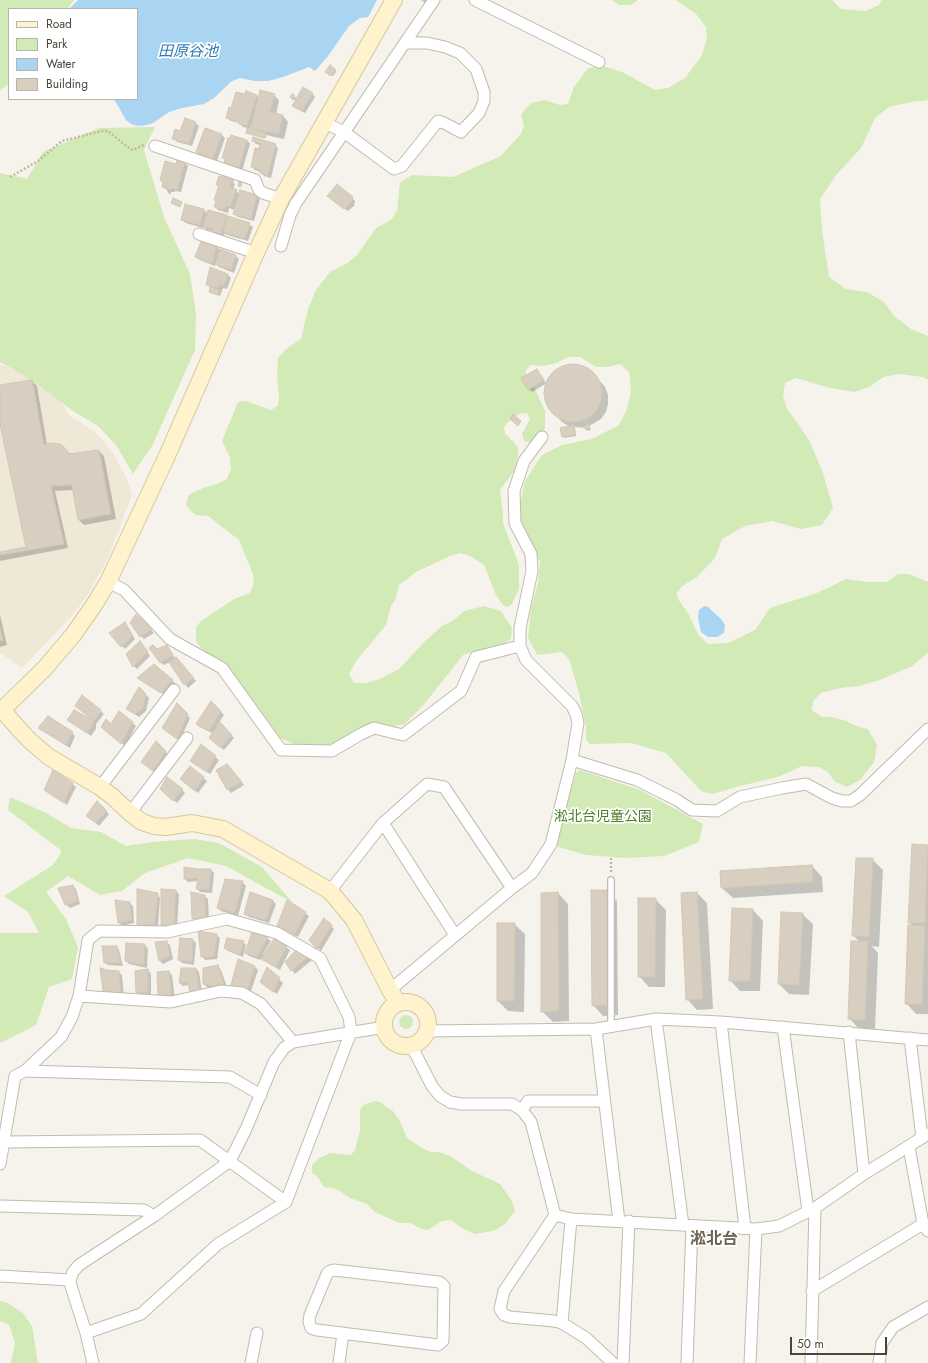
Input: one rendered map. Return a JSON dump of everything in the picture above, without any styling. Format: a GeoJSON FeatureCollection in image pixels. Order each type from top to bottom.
{"type":"FeatureCollection","features":[{"type":"Feature","properties":{"kind":"street"},"geometry":{"type":"LineString","coordinates":[[394,0],[323,122],[281,199],[256,252],[166,458],[108,582],[73,635],[45,668],[1,709],[29,740],[49,757],[100,787],[142,822],[154,826],[166,827],[192,823],[223,829],[330,891],[354,920],[394,997],[419,1006],[427,1017],[427,1031],[423,1038],[411,1045],[404,1045],[391,1039],[387,1034],[385,1027],[385,1020],[392,1007],[394,997],[455,935],[532,873],[551,844],[572,760],[578,732],[576,714],[572,706],[526,660],[520,646],[520,628],[532,571],[531,554],[515,523],[514,490],[524,461],[542,437]]}},
{"type":"Feature","properties":{"kind":"street"},"geometry":{"type":"LineString","coordinates":[[281,246],[290,215],[296,204],[434,0]]}},
{"type":"Feature","properties":{"kind":"street"},"geometry":{"type":"LineString","coordinates":[[475,0],[599,62]]}},
{"type":"Feature","properties":{"kind":"street"},"geometry":{"type":"LineString","coordinates":[[323,122],[344,132],[394,168],[402,166],[438,121],[461,132],[479,113],[484,101],[484,92],[476,69],[460,53],[445,47],[427,42],[406,43]]}},
{"type":"Feature","properties":{"kind":"street"},"geometry":{"type":"LineString","coordinates":[[155,146],[255,180],[259,190],[263,193],[281,199]]}},
{"type":"Feature","properties":{"kind":"street"},"geometry":{"type":"LineString","coordinates":[[199,234],[256,252]]}},
{"type":"Feature","properties":{"kind":"street"},"geometry":{"type":"LineString","coordinates":[[108,582],[124,590],[170,639],[222,668],[281,750],[332,751],[374,728],[403,735],[461,691],[476,658],[520,646]]}},
{"type":"Feature","properties":{"kind":"street"},"geometry":{"type":"LineString","coordinates":[[100,787],[174,690]]}},
{"type":"Feature","properties":{"kind":"street"},"geometry":{"type":"LineString","coordinates":[[572,760],[637,780],[677,800],[692,810],[717,811],[740,797],[806,784],[832,798],[842,801],[851,801],[860,795],[928,729]]}},
{"type":"Feature","properties":{"kind":"street"},"geometry":{"type":"LineString","coordinates":[[130,813],[187,738]]}},
{"type":"Feature","properties":{"kind":"street"},"geometry":{"type":"LineString","coordinates":[[330,891],[383,823],[427,784],[444,788],[512,888]]}},
{"type":"Feature","properties":{"kind":"street"},"geometry":{"type":"LineString","coordinates":[[383,823],[455,935]]}},
{"type":"Feature","properties":{"kind":"street"},"geometry":{"type":"LineString","coordinates":[[0,1164],[14,1076],[25,1071],[61,1037],[72,1017],[79,996],[88,940],[99,931],[167,932],[227,919],[277,933],[320,958],[349,1017],[351,1032],[286,1202],[218,1244],[141,1314],[86,1333]]}},
{"type":"Feature","properties":{"kind":"street"},"geometry":{"type":"LineString","coordinates":[[79,996],[171,1002],[221,991],[242,993],[261,1004],[293,1042]]}},
{"type":"Feature","properties":{"kind":"street"},"geometry":{"type":"LineString","coordinates":[[656,1019],[688,1225],[687,1363]]}},
{"type":"Feature","properties":{"kind":"street"},"geometry":{"type":"LineString","coordinates":[[427,1031],[596,1029],[656,1019],[721,1022],[928,1040]]}},
{"type":"Feature","properties":{"kind":"street"},"geometry":{"type":"LineString","coordinates":[[721,1022],[750,1229],[750,1363]]}},
{"type":"Feature","properties":{"kind":"street"},"geometry":{"type":"LineString","coordinates":[[93,1363],[86,1333],[70,1286],[70,1280],[73,1272],[79,1265],[154,1216],[230,1161],[261,1095],[274,1062],[284,1048],[293,1042],[385,1027]]}},
{"type":"Feature","properties":{"kind":"street"},"geometry":{"type":"LineString","coordinates":[[783,1027],[811,1210],[811,1363]]}},
{"type":"Feature","properties":{"kind":"street"},"geometry":{"type":"LineString","coordinates":[[596,1029],[604,1101],[624,1221],[623,1363]]}},
{"type":"Feature","properties":{"kind":"street"},"geometry":{"type":"LineString","coordinates":[[849,1032],[864,1174]]}},
{"type":"Feature","properties":{"kind":"street"},"geometry":{"type":"LineString","coordinates":[[555,1215],[571,1218],[750,1229],[779,1226],[811,1210],[864,1174],[925,1136],[910,1038]]}},
{"type":"Feature","properties":{"kind":"street"},"geometry":{"type":"LineString","coordinates":[[411,1045],[432,1086],[440,1096],[450,1102],[461,1104],[512,1104],[522,1110],[531,1122],[555,1215],[504,1291],[500,1309],[504,1315],[510,1317],[562,1323],[586,1338],[613,1363]]}},
{"type":"Feature","properties":{"kind":"street"},"geometry":{"type":"LineString","coordinates":[[25,1071],[230,1077],[261,1095]]}},
{"type":"Feature","properties":{"kind":"street"},"geometry":{"type":"LineString","coordinates":[[522,1110],[528,1101],[604,1101]]}},
{"type":"Feature","properties":{"kind":"street"},"geometry":{"type":"LineString","coordinates":[[3,1142],[200,1140],[286,1202]]}},
{"type":"Feature","properties":{"kind":"street"},"geometry":{"type":"LineString","coordinates":[[812,1291],[926,1228],[909,1147]]}},
{"type":"Feature","properties":{"kind":"street"},"geometry":{"type":"LineString","coordinates":[[0,1206],[144,1210],[154,1216]]}},
{"type":"Feature","properties":{"kind":"street"},"geometry":{"type":"LineString","coordinates":[[562,1323],[571,1218]]}},
{"type":"Feature","properties":{"kind":"street"},"geometry":{"type":"LineString","coordinates":[[334,1270],[439,1282],[444,1286],[444,1337],[438,1345],[343,1333],[317,1330],[311,1328],[309,1322],[310,1315],[330,1271],[334,1270]]}},
{"type":"Feature","properties":{"kind":"street"},"geometry":{"type":"LineString","coordinates":[[0,1276],[70,1280]]}},
{"type":"Feature","properties":{"kind":"street"},"geometry":{"type":"LineString","coordinates":[[879,1363],[882,1343],[893,1327],[928,1307]]}},
{"type":"Feature","properties":{"kind":"street"},"geometry":{"type":"LineString","coordinates":[[251,1363],[257,1333]]}},
{"type":"Feature","properties":{"kind":"street"},"geometry":{"type":"LineString","coordinates":[[339,1363],[343,1333]]}},
{"type":"Feature","properties":{"kind":"lane"},"geometry":{"type":"LineString","coordinates":[[611,880],[611,1026]]}},
{"type":"Feature","properties":{"kind":"path"},"geometry":{"type":"LineString","coordinates":[[10,177],[38,161],[62,141],[102,131],[111,133],[126,147],[133,150],[145,145],[155,146]]}},
{"type":"Feature","properties":{"kind":"path"},"geometry":{"type":"LineString","coordinates":[[611,856],[611,880]]}},
{"type":"Feature","properties":{"kind":"shaded area"},"geometry":{"type":"Polygon","coordinates":[[[0,364],[55,389],[69,415],[94,431],[112,451],[127,479],[132,495],[108,558],[89,593],[72,616],[22,668],[0,653],[0,364]]]}},
{"type":"Feature","properties":{"kind":"green space"},"geometry":{"type":"Polygon","coordinates":[[[0,0],[74,0],[68,8],[8,8],[8,85],[0,90],[0,0]]]}},
{"type":"Feature","properties":{"kind":"green space"},"geometry":{"type":"Polygon","coordinates":[[[612,0],[638,0],[631,5],[619,5],[612,0]]]}},
{"type":"Feature","properties":{"kind":"green space"},"geometry":{"type":"Polygon","coordinates":[[[676,0],[832,0],[841,9],[866,11],[879,5],[882,0],[928,0],[928,100],[889,107],[875,118],[861,148],[837,174],[820,199],[822,230],[829,277],[846,289],[867,292],[884,302],[894,316],[911,329],[928,336],[928,380],[923,377],[898,374],[884,377],[869,387],[854,392],[830,388],[796,378],[785,383],[783,396],[787,409],[810,442],[823,473],[833,508],[822,525],[801,529],[772,521],[745,526],[722,539],[715,558],[697,577],[682,586],[677,593],[678,599],[689,615],[698,634],[708,644],[728,643],[755,630],[770,608],[817,593],[846,579],[868,582],[887,582],[898,574],[909,574],[928,582],[928,653],[912,666],[880,680],[859,686],[840,688],[821,693],[813,701],[812,710],[822,717],[831,717],[868,729],[877,745],[874,762],[860,780],[847,787],[834,781],[828,772],[819,767],[802,766],[778,777],[712,794],[701,791],[666,753],[631,743],[590,744],[586,740],[586,726],[579,693],[569,659],[562,652],[537,655],[528,637],[531,608],[538,583],[540,562],[526,537],[518,514],[525,481],[542,455],[562,445],[592,439],[619,425],[627,409],[631,391],[629,372],[620,364],[607,367],[596,367],[580,357],[569,357],[556,363],[544,366],[530,365],[525,372],[545,411],[545,429],[531,443],[524,441],[522,434],[530,419],[527,413],[519,414],[504,427],[505,434],[518,448],[518,456],[514,471],[500,490],[503,523],[519,565],[519,589],[512,604],[508,607],[503,605],[496,595],[484,565],[470,556],[460,553],[450,556],[416,572],[399,585],[386,625],[356,661],[349,674],[354,683],[366,683],[380,679],[399,669],[424,642],[442,626],[454,620],[464,611],[484,606],[501,611],[512,628],[511,639],[500,646],[463,655],[426,702],[405,724],[388,727],[370,724],[337,743],[320,746],[295,744],[280,738],[227,665],[206,653],[196,642],[196,627],[201,621],[234,599],[250,593],[254,584],[253,574],[239,540],[208,516],[196,515],[186,504],[189,495],[227,479],[231,469],[230,457],[222,441],[238,402],[246,401],[271,410],[278,406],[278,358],[286,349],[301,339],[308,309],[316,290],[330,272],[346,264],[357,255],[376,228],[391,220],[397,211],[400,183],[412,175],[453,177],[501,156],[521,134],[524,126],[521,114],[531,103],[545,100],[560,105],[568,104],[574,87],[588,68],[603,66],[622,72],[655,90],[668,88],[685,78],[702,55],[707,38],[706,27],[696,14],[676,0]]]}},
{"type":"Feature","properties":{"kind":"green space"},"geometry":{"type":"Polygon","coordinates":[[[155,127],[144,150],[164,217],[190,274],[196,315],[195,350],[152,446],[133,474],[116,445],[98,426],[73,411],[32,380],[0,362],[0,173],[27,179],[43,152],[99,128],[155,127]]]}},
{"type":"Feature","properties":{"kind":"green space","name":"淞北台児童公園"},"geometry":{"type":"Polygon","coordinates":[[[580,770],[640,790],[703,824],[699,842],[664,856],[626,858],[586,855],[555,846],[576,773],[580,770]]]}},
{"type":"Feature","properties":{"kind":"green space"},"geometry":{"type":"Polygon","coordinates":[[[10,797],[46,813],[71,828],[101,832],[126,846],[152,842],[194,839],[219,843],[262,867],[293,903],[226,866],[188,858],[145,873],[122,891],[100,895],[68,876],[46,892],[66,919],[78,947],[72,979],[49,987],[36,1025],[0,1043],[0,933],[39,933],[28,912],[4,896],[53,865],[62,851],[8,810],[10,797]]]}},
{"type":"Feature","properties":{"kind":"green space"},"geometry":{"type":"Polygon","coordinates":[[[406,1015],[411,1017],[413,1022],[411,1027],[406,1029],[401,1027],[399,1022],[401,1017],[406,1015]]]}},
{"type":"Feature","properties":{"kind":"green space"},"geometry":{"type":"Polygon","coordinates":[[[376,1101],[392,1110],[400,1121],[407,1138],[420,1147],[431,1152],[439,1152],[450,1156],[472,1171],[500,1184],[512,1201],[515,1211],[505,1224],[493,1231],[475,1234],[462,1228],[451,1220],[442,1221],[428,1230],[422,1229],[410,1223],[399,1223],[375,1212],[367,1204],[350,1198],[340,1191],[324,1187],[317,1176],[312,1173],[312,1165],[319,1158],[330,1153],[351,1155],[355,1150],[360,1131],[360,1110],[363,1105],[376,1101]]]}},
{"type":"Feature","properties":{"kind":"green space"},"geometry":{"type":"Polygon","coordinates":[[[0,1301],[8,1303],[23,1313],[32,1326],[38,1363],[11,1363],[15,1342],[9,1325],[0,1321],[0,1301]]]}},
{"type":"Feature","properties":{"kind":"water","name":"田原谷池"},"geometry":{"type":"Polygon","coordinates":[[[78,0],[377,0],[368,17],[360,18],[349,26],[328,56],[315,71],[309,67],[268,81],[255,81],[240,78],[232,81],[214,98],[204,104],[169,112],[153,123],[138,126],[131,124],[126,120],[115,100],[138,100],[138,8],[70,8],[78,0]]]}},
{"type":"Feature","properties":{"kind":"water"},"geometry":{"type":"Polygon","coordinates":[[[704,606],[708,607],[721,619],[725,625],[724,633],[717,637],[708,637],[701,632],[698,618],[699,610],[704,606]]]}},
{"type":"Feature","properties":{"kind":"building"},"geometry":{"type":"Polygon","coordinates":[[[330,65],[336,70],[331,76],[325,72],[330,65]]]}},
{"type":"Feature","properties":{"kind":"building"},"geometry":{"type":"Polygon","coordinates":[[[303,87],[313,93],[302,111],[292,106],[303,87]]]}},
{"type":"Feature","properties":{"kind":"building"},"geometry":{"type":"Polygon","coordinates":[[[260,90],[275,94],[270,112],[283,115],[279,134],[251,128],[260,90]]]}},
{"type":"Feature","properties":{"kind":"building"},"geometry":{"type":"Polygon","coordinates":[[[246,91],[257,95],[247,126],[226,118],[236,92],[245,94],[246,91]]]}},
{"type":"Feature","properties":{"kind":"building"},"geometry":{"type":"Polygon","coordinates":[[[292,94],[295,96],[293,100],[290,97],[292,94]]]}},
{"type":"Feature","properties":{"kind":"building"},"geometry":{"type":"Polygon","coordinates":[[[185,118],[196,122],[189,144],[172,139],[175,129],[180,131],[185,118]]]}},
{"type":"Feature","properties":{"kind":"building"},"geometry":{"type":"Polygon","coordinates":[[[205,128],[222,134],[213,159],[196,152],[205,128]]]}},
{"type":"Feature","properties":{"kind":"building"},"geometry":{"type":"Polygon","coordinates":[[[247,128],[266,133],[264,138],[246,133],[247,128]]]}},
{"type":"Feature","properties":{"kind":"building"},"geometry":{"type":"Polygon","coordinates":[[[231,135],[247,140],[239,168],[224,164],[225,159],[222,158],[228,138],[230,138],[231,135]]]}},
{"type":"Feature","properties":{"kind":"building"},"geometry":{"type":"Polygon","coordinates":[[[253,137],[276,144],[268,175],[260,173],[261,170],[251,167],[255,148],[259,149],[260,143],[252,141],[253,137]]]}},
{"type":"Feature","properties":{"kind":"building"},"geometry":{"type":"Polygon","coordinates":[[[177,160],[185,162],[177,190],[162,187],[163,182],[160,180],[165,161],[176,164],[177,160]]]}},
{"type":"Feature","properties":{"kind":"building"},"geometry":{"type":"Polygon","coordinates":[[[222,173],[231,177],[230,179],[232,180],[230,187],[237,190],[230,207],[226,206],[224,210],[214,207],[216,201],[214,200],[219,185],[216,185],[219,176],[222,177],[222,173]]]}},
{"type":"Feature","properties":{"kind":"building"},"geometry":{"type":"Polygon","coordinates":[[[239,181],[242,182],[241,187],[238,186],[239,181]]]}},
{"type":"Feature","properties":{"kind":"building"},"geometry":{"type":"Polygon","coordinates":[[[337,184],[353,197],[351,203],[344,209],[327,196],[337,184]]]}},
{"type":"Feature","properties":{"kind":"building"},"geometry":{"type":"Polygon","coordinates":[[[240,190],[257,195],[251,219],[233,214],[240,190]]]}},
{"type":"Feature","properties":{"kind":"building"},"geometry":{"type":"Polygon","coordinates":[[[173,198],[182,202],[180,207],[171,203],[173,198]]]}},
{"type":"Feature","properties":{"kind":"building"},"geometry":{"type":"Polygon","coordinates":[[[185,204],[204,209],[200,225],[181,220],[185,204]]]}},
{"type":"Feature","properties":{"kind":"building"},"geometry":{"type":"Polygon","coordinates":[[[208,210],[227,215],[221,234],[213,232],[214,229],[203,227],[208,210]]]}},
{"type":"Feature","properties":{"kind":"building"},"geometry":{"type":"Polygon","coordinates":[[[228,216],[250,223],[245,239],[223,232],[228,216]]]}},
{"type":"Feature","properties":{"kind":"building"},"geometry":{"type":"Polygon","coordinates":[[[201,241],[217,246],[212,263],[195,257],[201,241]]]}},
{"type":"Feature","properties":{"kind":"building"},"geometry":{"type":"Polygon","coordinates":[[[220,249],[236,255],[231,270],[215,264],[220,249]]]}},
{"type":"Feature","properties":{"kind":"building"},"geometry":{"type":"Polygon","coordinates":[[[210,267],[228,274],[224,286],[220,285],[218,288],[206,285],[210,267]]]}},
{"type":"Feature","properties":{"kind":"building"},"geometry":{"type":"Polygon","coordinates":[[[210,287],[220,290],[218,295],[209,292],[210,287]]]}},
{"type":"Feature","properties":{"kind":"building"},"geometry":{"type":"Polygon","coordinates":[[[573,364],[584,366],[597,377],[600,382],[602,393],[600,404],[589,417],[584,420],[573,422],[562,420],[549,409],[546,404],[544,393],[546,382],[557,369],[562,366],[573,364]]]}},
{"type":"Feature","properties":{"kind":"building"},"geometry":{"type":"Polygon","coordinates":[[[537,369],[544,380],[528,390],[521,378],[537,369]]]}},
{"type":"Feature","properties":{"kind":"building"},"geometry":{"type":"Polygon","coordinates":[[[32,380],[44,445],[48,443],[60,444],[69,454],[99,450],[111,514],[78,520],[72,485],[51,486],[64,544],[0,555],[0,552],[26,547],[0,424],[0,385],[32,380]]]}},
{"type":"Feature","properties":{"kind":"building"},"geometry":{"type":"Polygon","coordinates":[[[513,414],[521,421],[518,426],[510,419],[513,414]]]}},
{"type":"Feature","properties":{"kind":"building"},"geometry":{"type":"Polygon","coordinates":[[[588,424],[590,428],[586,430],[584,426],[588,424]]]}},
{"type":"Feature","properties":{"kind":"building"},"geometry":{"type":"Polygon","coordinates":[[[574,425],[575,435],[562,437],[560,428],[574,425]]]}},
{"type":"Feature","properties":{"kind":"building"},"geometry":{"type":"Polygon","coordinates":[[[136,614],[152,629],[140,637],[130,623],[136,614]]]}},
{"type":"Feature","properties":{"kind":"building"},"geometry":{"type":"Polygon","coordinates":[[[125,622],[133,636],[121,647],[109,633],[125,622]]]}},
{"type":"Feature","properties":{"kind":"building"},"geometry":{"type":"Polygon","coordinates":[[[0,628],[3,640],[0,641],[0,628]]]}},
{"type":"Feature","properties":{"kind":"building"},"geometry":{"type":"Polygon","coordinates":[[[140,641],[148,652],[133,667],[126,654],[140,641]]]}},
{"type":"Feature","properties":{"kind":"building"},"geometry":{"type":"Polygon","coordinates":[[[153,645],[157,649],[167,645],[173,655],[160,663],[149,648],[153,645]]]}},
{"type":"Feature","properties":{"kind":"building"},"geometry":{"type":"Polygon","coordinates":[[[176,657],[194,678],[184,685],[169,662],[176,657]]]}},
{"type":"Feature","properties":{"kind":"building"},"geometry":{"type":"Polygon","coordinates":[[[154,664],[173,680],[161,693],[137,678],[154,664]]]}},
{"type":"Feature","properties":{"kind":"building"},"geometry":{"type":"Polygon","coordinates":[[[139,687],[146,694],[143,708],[135,714],[126,709],[139,687]]]}},
{"type":"Feature","properties":{"kind":"building"},"geometry":{"type":"Polygon","coordinates":[[[82,695],[101,710],[94,721],[75,706],[82,695]]]}},
{"type":"Feature","properties":{"kind":"building"},"geometry":{"type":"Polygon","coordinates":[[[211,701],[221,711],[209,731],[196,724],[211,701]]]}},
{"type":"Feature","properties":{"kind":"building"},"geometry":{"type":"Polygon","coordinates":[[[177,703],[188,714],[177,739],[162,728],[177,703]]]}},
{"type":"Feature","properties":{"kind":"building"},"geometry":{"type":"Polygon","coordinates":[[[74,710],[94,721],[87,733],[67,720],[74,710]]]}},
{"type":"Feature","properties":{"kind":"building"},"geometry":{"type":"Polygon","coordinates":[[[119,711],[133,722],[121,744],[101,727],[106,719],[111,724],[119,711]]]}},
{"type":"Feature","properties":{"kind":"building"},"geometry":{"type":"Polygon","coordinates":[[[48,716],[73,732],[66,745],[38,728],[48,716]]]}},
{"type":"Feature","properties":{"kind":"building"},"geometry":{"type":"Polygon","coordinates":[[[220,722],[232,735],[221,748],[209,738],[220,722]]]}},
{"type":"Feature","properties":{"kind":"building"},"geometry":{"type":"Polygon","coordinates":[[[156,741],[166,751],[153,771],[141,762],[156,741]]]}},
{"type":"Feature","properties":{"kind":"building"},"geometry":{"type":"Polygon","coordinates":[[[201,744],[216,756],[207,772],[190,761],[201,744]]]}},
{"type":"Feature","properties":{"kind":"building"},"geometry":{"type":"Polygon","coordinates":[[[227,764],[242,782],[227,790],[216,770],[227,764]]]}},
{"type":"Feature","properties":{"kind":"building"},"geometry":{"type":"Polygon","coordinates":[[[190,766],[204,777],[195,791],[180,779],[190,766]]]}},
{"type":"Feature","properties":{"kind":"building"},"geometry":{"type":"Polygon","coordinates":[[[53,770],[73,783],[64,803],[44,790],[53,770]]]}},
{"type":"Feature","properties":{"kind":"building"},"geometry":{"type":"Polygon","coordinates":[[[167,777],[183,789],[173,801],[160,789],[167,777]]]}},
{"type":"Feature","properties":{"kind":"building"},"geometry":{"type":"Polygon","coordinates":[[[97,801],[107,811],[96,823],[86,816],[97,801]]]}},
{"type":"Feature","properties":{"kind":"building"},"geometry":{"type":"Polygon","coordinates":[[[912,844],[928,845],[925,923],[908,923],[912,844]]]}},
{"type":"Feature","properties":{"kind":"building"},"geometry":{"type":"Polygon","coordinates":[[[856,858],[873,858],[869,937],[852,936],[856,858]]]}},
{"type":"Feature","properties":{"kind":"building"},"geometry":{"type":"Polygon","coordinates":[[[812,865],[813,882],[721,888],[720,871],[812,865]]]}},
{"type":"Feature","properties":{"kind":"building"},"geometry":{"type":"Polygon","coordinates":[[[184,867],[211,869],[209,890],[196,889],[198,878],[184,879],[184,867]]]}},
{"type":"Feature","properties":{"kind":"building"},"geometry":{"type":"Polygon","coordinates":[[[225,879],[243,881],[235,913],[217,908],[225,879]]]}},
{"type":"Feature","properties":{"kind":"building"},"geometry":{"type":"Polygon","coordinates":[[[73,885],[78,901],[65,905],[58,888],[73,885]]]}},
{"type":"Feature","properties":{"kind":"building"},"geometry":{"type":"Polygon","coordinates":[[[137,889],[158,893],[155,924],[137,926],[137,889]]]}},
{"type":"Feature","properties":{"kind":"building"},"geometry":{"type":"Polygon","coordinates":[[[161,889],[176,890],[174,926],[161,927],[161,889]]]}},
{"type":"Feature","properties":{"kind":"building"},"geometry":{"type":"Polygon","coordinates":[[[591,890],[607,890],[608,1005],[592,1006],[591,890]]]}},
{"type":"Feature","properties":{"kind":"building"},"geometry":{"type":"Polygon","coordinates":[[[191,892],[205,895],[206,918],[192,919],[191,892]]]}},
{"type":"Feature","properties":{"kind":"building"},"geometry":{"type":"Polygon","coordinates":[[[250,892],[273,900],[266,920],[244,914],[250,892]]]}},
{"type":"Feature","properties":{"kind":"building"},"geometry":{"type":"Polygon","coordinates":[[[558,892],[559,1011],[541,1012],[541,893],[558,892]]]}},
{"type":"Feature","properties":{"kind":"building"},"geometry":{"type":"Polygon","coordinates":[[[697,892],[703,999],[686,1000],[681,893],[697,892]]]}},
{"type":"Feature","properties":{"kind":"building"},"geometry":{"type":"Polygon","coordinates":[[[638,898],[656,898],[655,977],[638,977],[638,898]]]}},
{"type":"Feature","properties":{"kind":"building"},"geometry":{"type":"Polygon","coordinates":[[[115,900],[130,902],[132,920],[118,923],[115,900]]]}},
{"type":"Feature","properties":{"kind":"building"},"geometry":{"type":"Polygon","coordinates":[[[287,900],[306,912],[295,934],[277,926],[287,900]]]}},
{"type":"Feature","properties":{"kind":"building"},"geometry":{"type":"Polygon","coordinates":[[[732,908],[753,909],[750,981],[729,981],[732,908]]]}},
{"type":"Feature","properties":{"kind":"building"},"geometry":{"type":"Polygon","coordinates":[[[781,912],[803,913],[799,985],[778,984],[781,912]]]}},
{"type":"Feature","properties":{"kind":"building"},"geometry":{"type":"Polygon","coordinates":[[[324,918],[332,925],[317,949],[309,940],[324,918]]]}},
{"type":"Feature","properties":{"kind":"building"},"geometry":{"type":"Polygon","coordinates":[[[497,923],[515,923],[514,1001],[497,1001],[497,923]]]}},
{"type":"Feature","properties":{"kind":"building"},"geometry":{"type":"Polygon","coordinates":[[[908,925],[925,926],[922,1004],[905,1004],[908,925]]]}},
{"type":"Feature","properties":{"kind":"building"},"geometry":{"type":"Polygon","coordinates":[[[198,931],[217,934],[214,957],[201,957],[198,931]]]}},
{"type":"Feature","properties":{"kind":"building"},"geometry":{"type":"Polygon","coordinates":[[[252,932],[268,937],[257,957],[245,953],[252,932]]]}},
{"type":"Feature","properties":{"kind":"building"},"geometry":{"type":"Polygon","coordinates":[[[180,938],[193,939],[192,962],[178,960],[180,938]]]}},
{"type":"Feature","properties":{"kind":"building"},"geometry":{"type":"Polygon","coordinates":[[[227,938],[244,941],[240,955],[224,948],[227,938]]]}},
{"type":"Feature","properties":{"kind":"building"},"geometry":{"type":"Polygon","coordinates":[[[274,939],[287,946],[276,967],[261,959],[274,939]]]}},
{"type":"Feature","properties":{"kind":"building"},"geometry":{"type":"Polygon","coordinates":[[[167,941],[170,956],[159,961],[155,942],[167,941]]]}},
{"type":"Feature","properties":{"kind":"building"},"geometry":{"type":"Polygon","coordinates":[[[851,941],[868,941],[865,1020],[848,1019],[851,941]]]}},
{"type":"Feature","properties":{"kind":"building"},"geometry":{"type":"Polygon","coordinates":[[[126,943],[145,944],[144,965],[125,961],[126,943]]]}},
{"type":"Feature","properties":{"kind":"building"},"geometry":{"type":"Polygon","coordinates":[[[102,946],[117,946],[121,963],[104,963],[102,946]]]}},
{"type":"Feature","properties":{"kind":"building"},"geometry":{"type":"Polygon","coordinates":[[[297,949],[309,956],[291,971],[285,962],[297,949]]]}},
{"type":"Feature","properties":{"kind":"building"},"geometry":{"type":"Polygon","coordinates":[[[238,959],[255,966],[248,989],[231,985],[238,959]]]}},
{"type":"Feature","properties":{"kind":"building"},"geometry":{"type":"Polygon","coordinates":[[[218,965],[224,984],[212,986],[203,984],[203,968],[218,965]]]}},
{"type":"Feature","properties":{"kind":"building"},"geometry":{"type":"Polygon","coordinates":[[[267,967],[280,978],[273,992],[260,982],[267,967]]]}},
{"type":"Feature","properties":{"kind":"building"},"geometry":{"type":"Polygon","coordinates":[[[100,968],[119,971],[121,994],[103,991],[100,968]]]}},
{"type":"Feature","properties":{"kind":"building"},"geometry":{"type":"Polygon","coordinates":[[[181,968],[196,968],[199,989],[191,994],[187,982],[179,983],[181,968]]]}},
{"type":"Feature","properties":{"kind":"building"},"geometry":{"type":"Polygon","coordinates":[[[148,969],[148,992],[136,993],[135,971],[148,969]]]}},
{"type":"Feature","properties":{"kind":"building"},"geometry":{"type":"Polygon","coordinates":[[[169,971],[172,997],[158,996],[157,972],[169,971]]]}},
{"type":"Feature","properties":{"kind":"district","name":"淞北台"},"geometry":{"type":"Point","coordinates":[714,1240]}}]}
